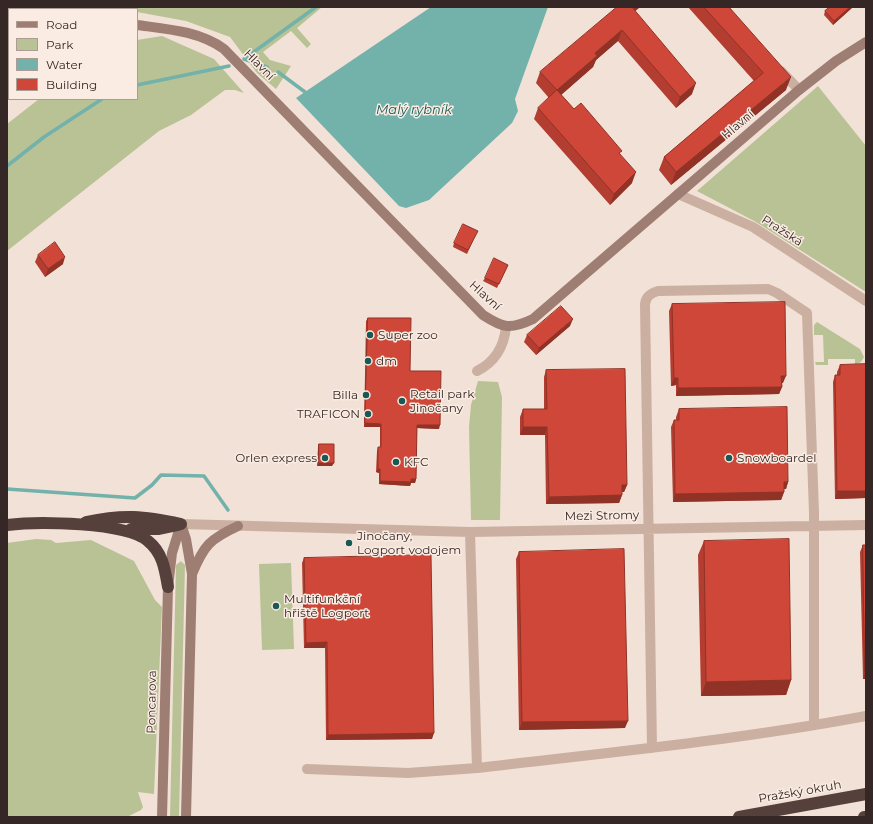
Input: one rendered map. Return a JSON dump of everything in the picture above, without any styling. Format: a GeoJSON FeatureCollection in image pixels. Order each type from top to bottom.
{"type":"FeatureCollection","features":[{"type":"Feature","properties":{"kind":"highway"},"geometry":{"type":"LineString","coordinates":[[75,524],[105,518],[130,516],[146,517],[181,524]]}},
{"type":"Feature","properties":{"kind":"highway"},"geometry":{"type":"LineString","coordinates":[[7,525],[24,523],[75,524],[115,529],[137,534],[153,546],[163,562],[168,587]]}},
{"type":"Feature","properties":{"kind":"highway"},"geometry":{"type":"LineString","coordinates":[[115,529],[159,529],[181,524]]}},
{"type":"Feature","properties":{"kind":"highway","name":"Pražský okruh"},"geometry":{"type":"LineString","coordinates":[[739,817],[866,794]]}},
{"type":"Feature","properties":{"kind":"street","name":"Hlavní"},"geometry":{"type":"LineString","coordinates":[[138,25],[183,32],[214,42],[224,49],[483,315],[497,324],[506,327],[520,326],[533,319],[799,90],[836,61],[866,42]]}},
{"type":"Feature","properties":{"kind":"street"},"geometry":{"type":"LineString","coordinates":[[772,60],[799,90]]}},
{"type":"Feature","properties":{"kind":"street","name":"Pražská"},"geometry":{"type":"LineString","coordinates":[[678,194],[753,227],[866,300]]}},
{"type":"Feature","properties":{"kind":"street"},"geometry":{"type":"LineString","coordinates":[[652,748],[650,528],[645,300],[652,293],[658,291],[772,290],[807,313],[814,526],[814,726]]}},
{"type":"Feature","properties":{"kind":"street"},"geometry":{"type":"LineString","coordinates":[[477,371],[486,366],[495,358],[502,346],[506,327]]}},
{"type":"Feature","properties":{"kind":"street"},"geometry":{"type":"LineString","coordinates":[[181,524],[186,539],[192,574],[186,817]]}},
{"type":"Feature","properties":{"kind":"street","name":"Mezi Stromy"},"geometry":{"type":"LineString","coordinates":[[181,524],[470,532],[866,525]]}},
{"type":"Feature","properties":{"kind":"street","name":"Poncarova"},"geometry":{"type":"LineString","coordinates":[[162,817],[168,587],[172,554],[181,524]]}},
{"type":"Feature","properties":{"kind":"street"},"geometry":{"type":"LineString","coordinates":[[192,574],[206,546],[223,533],[238,526]]}},
{"type":"Feature","properties":{"kind":"street"},"geometry":{"type":"LineString","coordinates":[[470,532],[477,768]]}},
{"type":"Feature","properties":{"kind":"street"},"geometry":{"type":"LineString","coordinates":[[307,769],[408,773],[477,768],[652,748],[814,726],[866,716]]}},
{"type":"Feature","properties":{"kind":"green space"},"geometry":{"type":"Polygon","coordinates":[[[106,7],[322,7],[297,28],[311,44],[307,48],[291,31],[263,52],[270,60],[291,66],[276,89],[257,73],[230,37],[186,21],[138,12],[138,8],[106,7]]]}},
{"type":"Feature","properties":{"kind":"green space"},"geometry":{"type":"Polygon","coordinates":[[[162,36],[214,59],[244,93],[235,90],[225,90],[191,115],[159,131],[7,251],[7,124],[38,100],[138,100],[138,40],[162,36]]]}},
{"type":"Feature","properties":{"kind":"green space"},"geometry":{"type":"Polygon","coordinates":[[[818,86],[866,146],[866,292],[756,222],[697,191],[818,86]]]}},
{"type":"Feature","properties":{"kind":"green space"},"geometry":{"type":"Polygon","coordinates":[[[817,322],[860,349],[864,357],[861,362],[855,365],[855,359],[828,359],[828,365],[816,365],[815,362],[824,362],[823,335],[814,335],[814,325],[817,322]]]}},
{"type":"Feature","properties":{"kind":"green space"},"geometry":{"type":"Polygon","coordinates":[[[478,381],[498,382],[502,397],[500,520],[471,520],[469,427],[471,405],[478,381]]]}},
{"type":"Feature","properties":{"kind":"green space"},"geometry":{"type":"Polygon","coordinates":[[[36,539],[51,540],[56,543],[91,540],[134,561],[155,600],[162,607],[154,794],[138,792],[143,807],[141,810],[127,817],[7,817],[7,543],[36,539]]]}},
{"type":"Feature","properties":{"kind":"green space"},"geometry":{"type":"Polygon","coordinates":[[[181,561],[185,565],[179,817],[170,817],[176,565],[181,561]]]}},
{"type":"Feature","properties":{"kind":"green space","name":"Multifunkční hřiště Logport"},"geometry":{"type":"Polygon","coordinates":[[[291,563],[294,649],[262,650],[259,564],[291,563]]]}},
{"type":"Feature","properties":{"kind":"water","name":"Malý rybník"},"geometry":{"type":"Polygon","coordinates":[[[431,7],[548,7],[515,99],[518,111],[512,123],[429,200],[406,208],[399,206],[296,98],[431,7]]]}},
{"type":"Feature","properties":{"kind":"building"},"geometry":{"type":"Polygon","coordinates":[[[617,7],[632,7],[696,83],[680,97],[622,30],[595,53],[597,56],[557,90],[540,72],[617,7]]]}},
{"type":"Feature","properties":{"kind":"building"},"geometry":{"type":"Polygon","coordinates":[[[704,7],[729,7],[791,77],[676,172],[664,157],[763,73],[704,7]]]}},
{"type":"Feature","properties":{"kind":"building"},"geometry":{"type":"Polygon","coordinates":[[[830,7],[850,7],[834,21],[825,11],[830,7]]]}},
{"type":"Feature","properties":{"kind":"building"},"geometry":{"type":"Polygon","coordinates":[[[557,90],[574,109],[581,103],[622,151],[619,153],[636,172],[614,194],[538,108],[557,90]]]}},
{"type":"Feature","properties":{"kind":"building"},"geometry":{"type":"Polygon","coordinates":[[[463,224],[478,231],[468,250],[454,243],[463,224]]]}},
{"type":"Feature","properties":{"kind":"building"},"geometry":{"type":"Polygon","coordinates":[[[55,242],[65,257],[48,269],[38,255],[55,242]]]}},
{"type":"Feature","properties":{"kind":"building"},"geometry":{"type":"Polygon","coordinates":[[[494,258],[508,265],[499,284],[485,278],[494,258]]]}},
{"type":"Feature","properties":{"kind":"building"},"geometry":{"type":"Polygon","coordinates":[[[785,302],[786,376],[781,376],[782,387],[678,388],[678,378],[674,378],[672,304],[785,302]]]}},
{"type":"Feature","properties":{"kind":"building"},"geometry":{"type":"Polygon","coordinates":[[[561,306],[573,319],[539,348],[527,335],[561,306]]]}},
{"type":"Feature","properties":{"kind":"building","name":"Retail park Jinočany"},"geometry":{"type":"Polygon","coordinates":[[[368,318],[411,318],[410,371],[441,371],[440,425],[417,425],[416,479],[411,479],[411,482],[380,481],[380,469],[378,469],[378,447],[381,447],[381,424],[365,423],[368,318]]]}},
{"type":"Feature","properties":{"kind":"building"},"geometry":{"type":"Polygon","coordinates":[[[866,364],[866,491],[837,491],[835,375],[840,375],[840,365],[866,364]]]}},
{"type":"Feature","properties":{"kind":"building"},"geometry":{"type":"Polygon","coordinates":[[[625,369],[627,485],[622,485],[622,495],[549,497],[547,427],[523,427],[523,409],[547,409],[546,370],[625,369]]]}},
{"type":"Feature","properties":{"kind":"building","name":"Snowboardel"},"geometry":{"type":"Polygon","coordinates":[[[787,407],[788,482],[784,482],[784,492],[675,494],[674,420],[679,420],[679,409],[787,407]]]}},
{"type":"Feature","properties":{"kind":"building"},"geometry":{"type":"Polygon","coordinates":[[[319,444],[334,444],[334,463],[319,463],[319,444]]]}},
{"type":"Feature","properties":{"kind":"building"},"geometry":{"type":"Polygon","coordinates":[[[789,539],[791,680],[706,682],[704,541],[789,539]]]}},
{"type":"Feature","properties":{"kind":"building"},"geometry":{"type":"Polygon","coordinates":[[[863,545],[866,545],[866,672],[865,672],[863,545]]]}},
{"type":"Feature","properties":{"kind":"building"},"geometry":{"type":"Polygon","coordinates":[[[624,549],[628,721],[522,722],[519,552],[624,549]]]}},
{"type":"Feature","properties":{"kind":"building"},"geometry":{"type":"Polygon","coordinates":[[[431,555],[434,733],[328,735],[327,642],[306,643],[304,558],[431,555]]]}},
{"type":"Feature","properties":{"kind":"waterway"},"geometry":{"type":"LineString","coordinates":[[244,59],[316,7]]}},
{"type":"Feature","properties":{"kind":"waterway"},"geometry":{"type":"LineString","coordinates":[[244,59],[267,67]]}},
{"type":"Feature","properties":{"kind":"waterway"},"geometry":{"type":"LineString","coordinates":[[138,85],[229,66]]}},
{"type":"Feature","properties":{"kind":"waterway"},"geometry":{"type":"LineString","coordinates":[[278,72],[305,92]]}},
{"type":"Feature","properties":{"kind":"waterway"},"geometry":{"type":"LineString","coordinates":[[7,166],[44,137],[100,100]]}},
{"type":"Feature","properties":{"kind":"waterway"},"geometry":{"type":"LineString","coordinates":[[7,489],[135,498],[152,485],[161,475],[204,476],[228,510]]}},
{"type":"Feature","properties":{"kind":"place","name":"Super zoo"},"geometry":{"type":"Point","coordinates":[370,335]}},
{"type":"Feature","properties":{"kind":"place","name":"dm"},"geometry":{"type":"Point","coordinates":[368,361]}},
{"type":"Feature","properties":{"kind":"place","name":"Billa"},"geometry":{"type":"Point","coordinates":[366,395]}},
{"type":"Feature","properties":{"kind":"place","name":"Retail park Jinočany"},"geometry":{"type":"Point","coordinates":[402,401]}},
{"type":"Feature","properties":{"kind":"place","name":"TRAFICON"},"geometry":{"type":"Point","coordinates":[368,414]}},
{"type":"Feature","properties":{"kind":"place","name":"Orlen express"},"geometry":{"type":"Point","coordinates":[325,458]}},
{"type":"Feature","properties":{"kind":"place","name":"Snowboardel"},"geometry":{"type":"Point","coordinates":[729,458]}},
{"type":"Feature","properties":{"kind":"place","name":"KFC"},"geometry":{"type":"Point","coordinates":[396,462]}},
{"type":"Feature","properties":{"kind":"place","name":"Jinočany, Logport vodojem"},"geometry":{"type":"Point","coordinates":[349,543]}},
{"type":"Feature","properties":{"kind":"place","name":"Multifunkční hřiště Logport"},"geometry":{"type":"Point","coordinates":[276,606]}}]}
